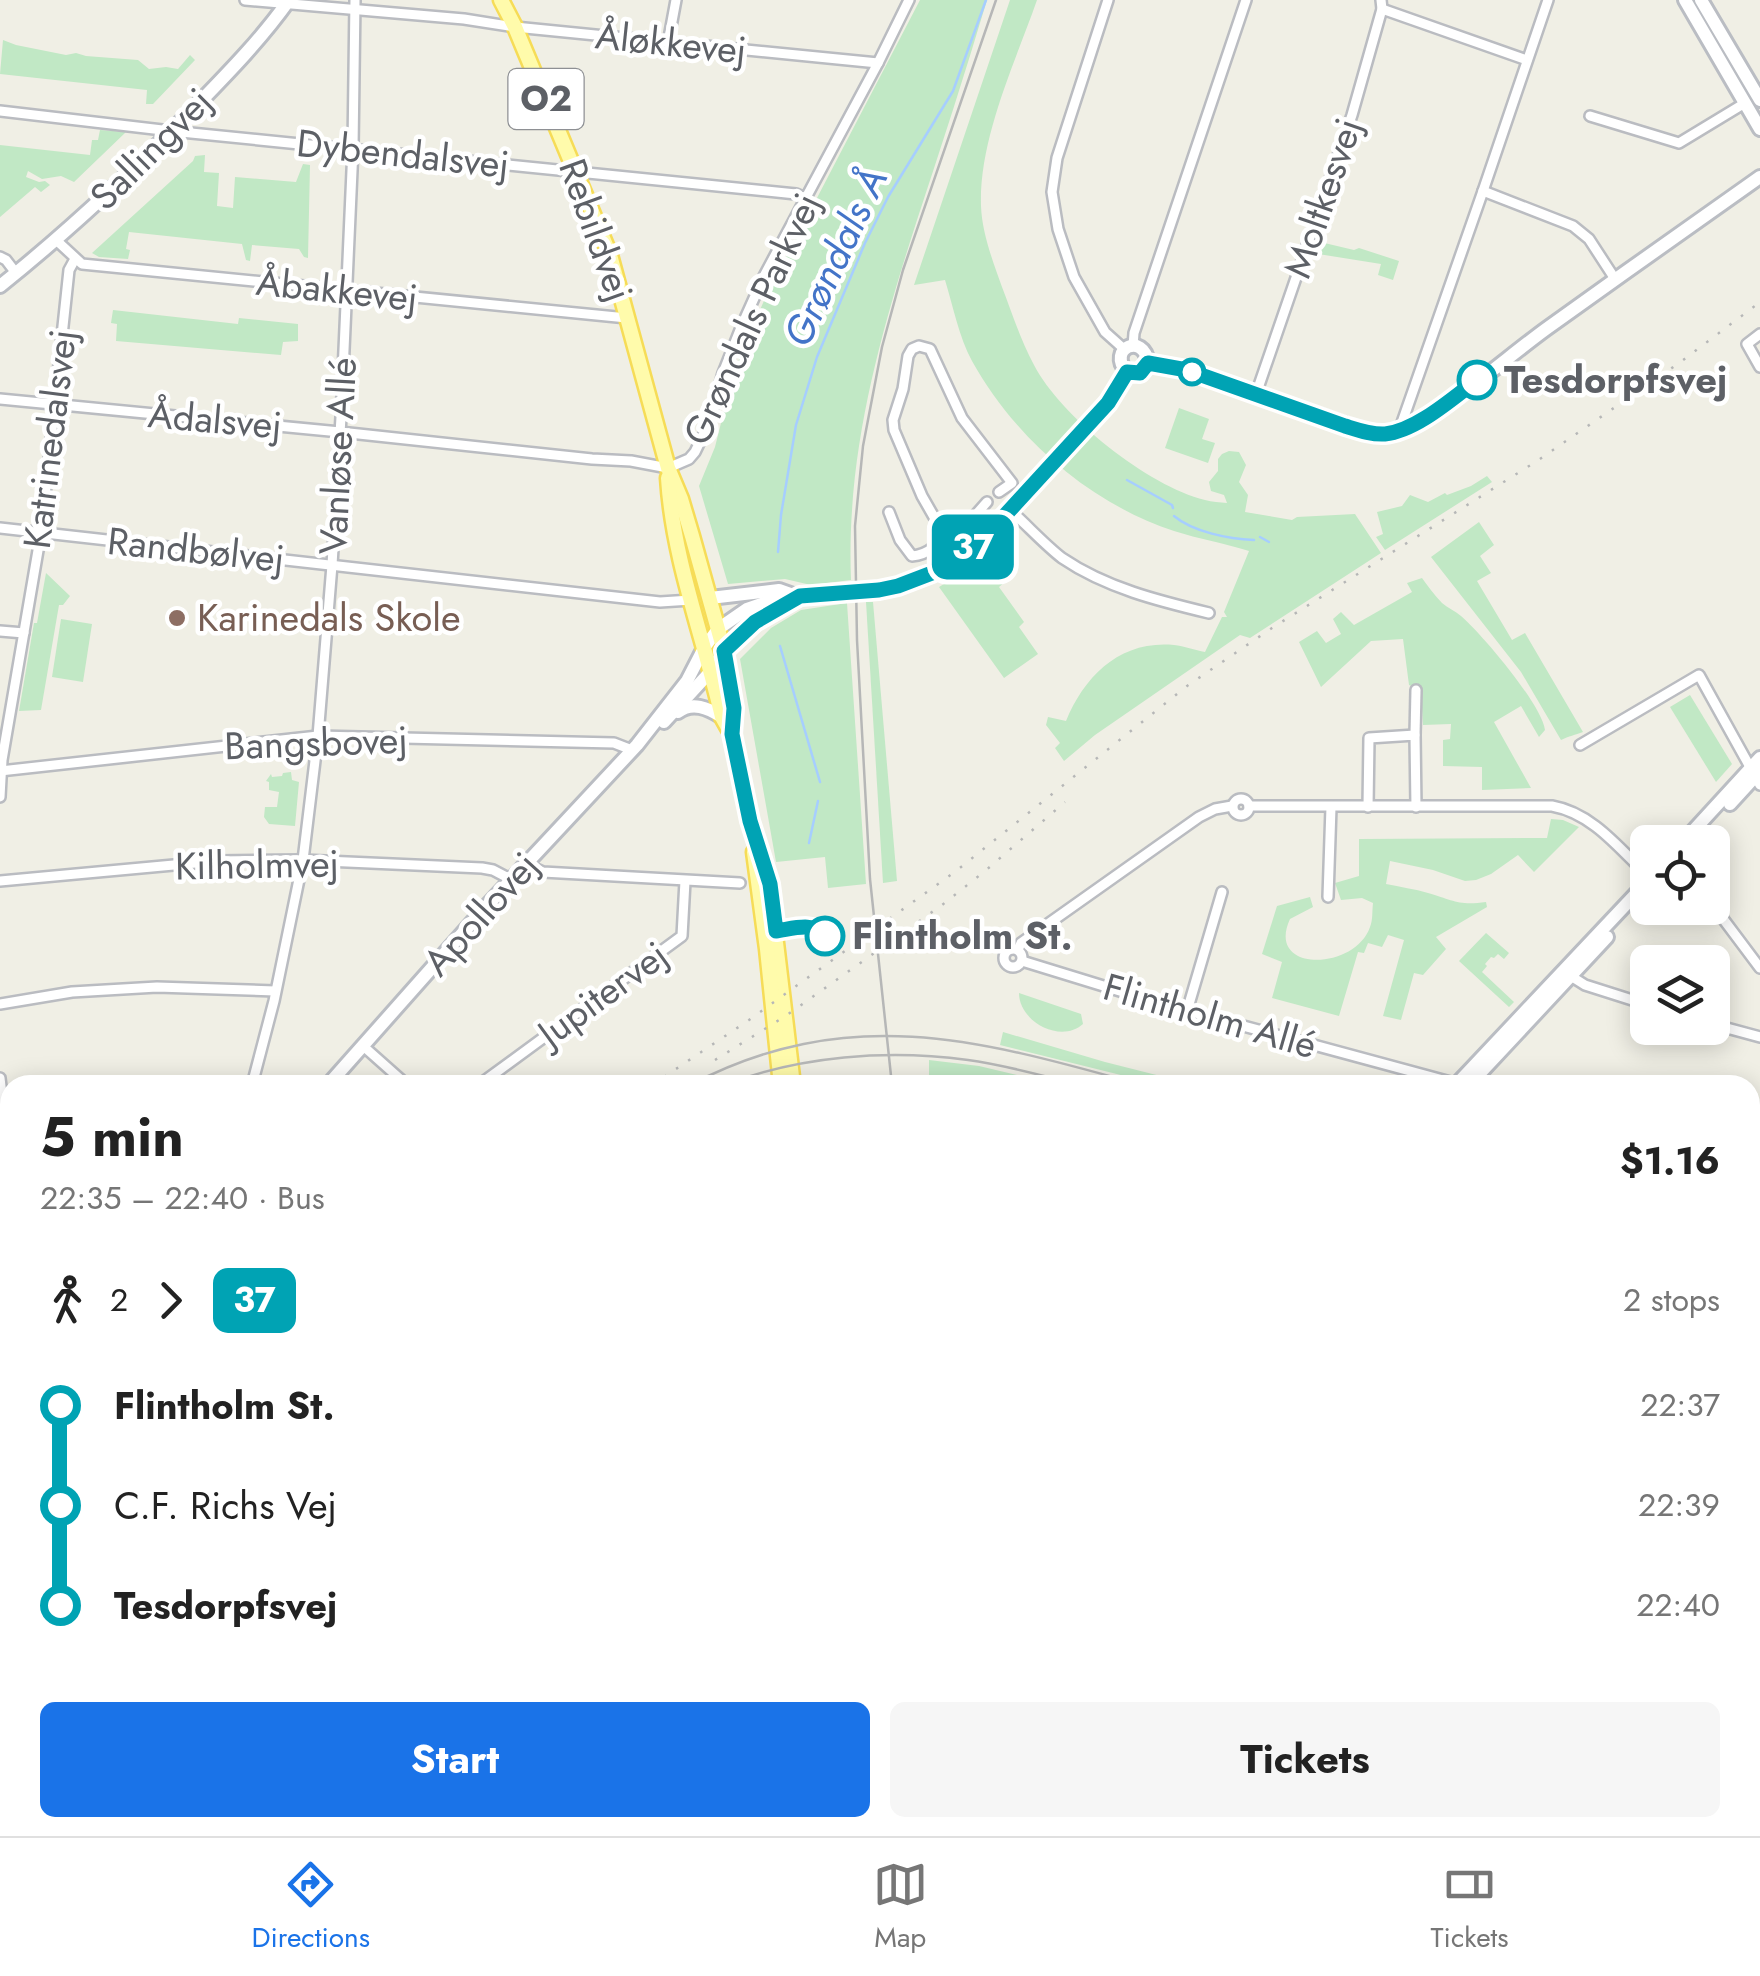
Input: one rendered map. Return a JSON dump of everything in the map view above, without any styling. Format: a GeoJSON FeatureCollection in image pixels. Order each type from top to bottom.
{"type":"FeatureCollection","features":[{"type":"Feature","properties":{"kind":"main road","name":"Rebildvej"},"geometry":{"type":"LineString","coordinates":[[502,0],[610,256],[668,468]]}},
{"type":"Feature","properties":{"kind":"main road","name":"Grøndals Parkvej"},"geometry":{"type":"LineString","coordinates":[[668,468],[681,499],[724,651],[734,708],[732,734],[750,821],[757,884],[770,932],[791,1075]]}},
{"type":"Feature","properties":{"kind":"main road","name":"Grøndals Parkvej"},"geometry":{"type":"LineString","coordinates":[[668,468],[670,502],[691,600],[722,717],[732,734]]}},
{"type":"Feature","properties":{"kind":"main road"},"geometry":{"type":"LineString","coordinates":[[691,600],[710,598]]}},
{"type":"Feature","properties":{"kind":"main road","name":"Grøndals Parkvej"},"geometry":{"type":"LineString","coordinates":[[770,932],[780,1075]]}},
{"type":"Feature","properties":{"kind":"street","name":"Åløkkevej"},"geometry":{"type":"LineString","coordinates":[[245,0],[355,4],[515,26],[878,63]]}},
{"type":"Feature","properties":{"kind":"street"},"geometry":{"type":"LineString","coordinates":[[668,43],[676,0]]}},
{"type":"Feature","properties":{"kind":"street","name":"Grøndals Parkvej"},"geometry":{"type":"LineString","coordinates":[[668,468],[689,459],[700,445],[742,325],[764,276],[909,0]]}},
{"type":"Feature","properties":{"kind":"street"},"geometry":{"type":"LineString","coordinates":[[1108,0],[1057,158],[1052,192],[1058,229],[1074,277],[1105,332],[1128,348],[1144,350],[1148,363]]}},
{"type":"Feature","properties":{"kind":"street"},"geometry":{"type":"LineString","coordinates":[[1127,372],[1120,362],[1134,332],[1246,0]]}},
{"type":"Feature","properties":{"kind":"street"},"geometry":{"type":"LineString","coordinates":[[1398,431],[1548,0]]}},
{"type":"Feature","properties":{"kind":"street"},"geometry":{"type":"LineString","coordinates":[[1691,1],[1754,100],[1760,128]]}},
{"type":"Feature","properties":{"kind":"street","name":"Sallingvej"},"geometry":{"type":"LineString","coordinates":[[0,286],[113,189],[172,131],[243,57],[287,2]]}},
{"type":"Feature","properties":{"kind":"street","name":"Vanløse Allé"},"geometry":{"type":"LineString","coordinates":[[255,1075],[302,860],[318,736],[340,432],[353,148],[355,4]]}},
{"type":"Feature","properties":{"kind":"street"},"geometry":{"type":"LineString","coordinates":[[1382,5],[1526,60]]}},
{"type":"Feature","properties":{"kind":"street","name":"Moltkesvej"},"geometry":{"type":"LineString","coordinates":[[1256,394],[1352,115],[1382,5]]}},
{"type":"Feature","properties":{"kind":"street"},"geometry":{"type":"LineString","coordinates":[[1590,116],[1679,143],[1754,100]]}},
{"type":"Feature","properties":{"kind":"street","name":"Dybendalsvej"},"geometry":{"type":"LineString","coordinates":[[0,112],[796,194],[805,198]]}},
{"type":"Feature","properties":{"kind":"street"},"geometry":{"type":"LineString","coordinates":[[1148,363],[1187,370],[1370,433],[1398,431],[1458,395],[1760,177]]}},
{"type":"Feature","properties":{"kind":"street"},"geometry":{"type":"LineString","coordinates":[[1484,191],[1573,226],[1589,239],[1615,280]]}},
{"type":"Feature","properties":{"kind":"street"},"geometry":{"type":"LineString","coordinates":[[56,240],[75,259]]}},
{"type":"Feature","properties":{"kind":"street"},"geometry":{"type":"LineString","coordinates":[[0,257],[16,273]]}},
{"type":"Feature","properties":{"kind":"street","name":"Åbakkevej"},"geometry":{"type":"LineString","coordinates":[[75,259],[82,264],[628,318]]}},
{"type":"Feature","properties":{"kind":"street","name":"Katrinedalsvej"},"geometry":{"type":"LineString","coordinates":[[0,797],[2,760],[41,532],[69,270],[75,259]]}},
{"type":"Feature","properties":{"kind":"street"},"geometry":{"type":"LineString","coordinates":[[1760,334],[1747,344],[1760,367]]}},
{"type":"Feature","properties":{"kind":"street"},"geometry":{"type":"LineString","coordinates":[[987,502],[963,526],[952,530],[934,517],[922,496],[896,441],[892,420],[903,389],[908,356],[914,348],[930,349],[962,418],[1023,496]]}},
{"type":"Feature","properties":{"kind":"street"},"geometry":{"type":"LineString","coordinates":[[1127,372],[1140,373],[1148,363]]}},
{"type":"Feature","properties":{"kind":"street"},"geometry":{"type":"LineString","coordinates":[[718,628],[746,609],[773,600],[879,590],[950,563],[986,536],[1056,461],[1108,403],[1127,372]]}},
{"type":"Feature","properties":{"kind":"street","name":"Ådalsvej"},"geometry":{"type":"LineString","coordinates":[[0,399],[631,461],[668,468]]}},
{"type":"Feature","properties":{"kind":"street"},"geometry":{"type":"LineString","coordinates":[[998,492],[1012,483]]}},
{"type":"Feature","properties":{"kind":"street"},"geometry":{"type":"LineString","coordinates":[[1010,510],[1061,557],[1083,570],[1146,598],[1210,613]]}},
{"type":"Feature","properties":{"kind":"street"},"geometry":{"type":"LineString","coordinates":[[889,512],[900,540],[912,556],[920,556],[938,544],[946,528]]}},
{"type":"Feature","properties":{"kind":"street","name":"Randbølvej"},"geometry":{"type":"LineString","coordinates":[[0,528],[660,602],[691,600]]}},
{"type":"Feature","properties":{"kind":"street"},"geometry":{"type":"LineString","coordinates":[[710,598],[778,590],[800,596]]}},
{"type":"Feature","properties":{"kind":"street","name":"Apollovej"},"geometry":{"type":"LineString","coordinates":[[664,722],[711,672],[724,651],[755,622],[800,596]]}},
{"type":"Feature","properties":{"kind":"street","name":"Apollovej"},"geometry":{"type":"LineString","coordinates":[[336,1075],[634,748],[687,681],[718,628]]}},
{"type":"Feature","properties":{"kind":"street"},"geometry":{"type":"LineString","coordinates":[[0,631],[24,634]]}},
{"type":"Feature","properties":{"kind":"street"},"geometry":{"type":"LineString","coordinates":[[1580,745],[1698,674],[1757,772]]}},
{"type":"Feature","properties":{"kind":"street"},"geometry":{"type":"LineString","coordinates":[[1416,690],[1416,806]]}},
{"type":"Feature","properties":{"kind":"street","name":"Apollovej"},"geometry":{"type":"LineString","coordinates":[[634,748],[685,706],[700,706],[722,717]]}},
{"type":"Feature","properties":{"kind":"street"},"geometry":{"type":"LineString","coordinates":[[1368,807],[1369,738],[1414,735]]}},
{"type":"Feature","properties":{"kind":"street","name":"Bangsbovej"},"geometry":{"type":"LineString","coordinates":[[1,771],[318,736],[614,743],[634,748]]}},
{"type":"Feature","properties":{"kind":"street"},"geometry":{"type":"LineString","coordinates":[[1701,825],[1757,772]]}},
{"type":"Feature","properties":{"kind":"street"},"geometry":{"type":"LineString","coordinates":[[1709,825],[1757,772]]}},
{"type":"Feature","properties":{"kind":"street"},"geometry":{"type":"LineString","coordinates":[[1018,950],[1021,942],[1199,817],[1232,806],[1240,798],[1249,806],[1552,806],[1579,814],[1630,861]]}},
{"type":"Feature","properties":{"kind":"street"},"geometry":{"type":"LineString","coordinates":[[1328,897],[1331,807]]}},
{"type":"Feature","properties":{"kind":"street","name":"Kilholmvej"},"geometry":{"type":"LineString","coordinates":[[0,881],[217,861],[302,860],[493,870],[512,880]]}},
{"type":"Feature","properties":{"kind":"street"},"geometry":{"type":"LineString","coordinates":[[526,864],[544,872],[740,883]]}},
{"type":"Feature","properties":{"kind":"street","name":"Jupitervej"},"geometry":{"type":"LineString","coordinates":[[493,1075],[682,936],[685,881]]}},
{"type":"Feature","properties":{"kind":"street"},"geometry":{"type":"LineString","coordinates":[[1187,1011],[1222,892]]}},
{"type":"Feature","properties":{"kind":"street"},"geometry":{"type":"LineString","coordinates":[[1478,1075],[1630,900]]}},
{"type":"Feature","properties":{"kind":"street"},"geometry":{"type":"LineString","coordinates":[[1468,1075],[1630,911]]}},
{"type":"Feature","properties":{"kind":"street"},"geometry":{"type":"LineString","coordinates":[[1728,925],[1760,968]]}},
{"type":"Feature","properties":{"kind":"street"},"geometry":{"type":"LineString","coordinates":[[1008,950],[1018,950],[1022,961],[1012,967],[1004,955],[1008,950]]}},
{"type":"Feature","properties":{"kind":"street","name":"Flintholm Allé"},"geometry":{"type":"LineString","coordinates":[[1022,961],[1421,1075]]}},
{"type":"Feature","properties":{"kind":"street"},"geometry":{"type":"LineString","coordinates":[[1568,974],[1585,985],[1630,999]]}},
{"type":"Feature","properties":{"kind":"street"},"geometry":{"type":"LineString","coordinates":[[0,1004],[72,992],[157,986],[276,991]]}},
{"type":"Feature","properties":{"kind":"street"},"geometry":{"type":"LineString","coordinates":[[1730,1029],[1760,1038]]}},
{"type":"Feature","properties":{"kind":"street"},"geometry":{"type":"LineString","coordinates":[[362,1045],[396,1075]]}},
{"type":"Feature","properties":{"kind":"green space"},"geometry":{"type":"Polygon","coordinates":[[[920,0],[987,0],[878,353],[854,488],[851,580],[811,585],[785,579],[728,584],[699,486],[715,447],[742,350],[767,294],[920,0]]]}},
{"type":"Feature","properties":{"kind":"green space"},"geometry":{"type":"Polygon","coordinates":[[[1010,0],[1037,0],[992,128],[981,206],[992,258],[1017,327],[1047,385],[1108,447],[1158,480],[1205,500],[1227,503],[1224,495],[1211,491],[1209,482],[1218,471],[1222,454],[1239,452],[1246,465],[1239,482],[1248,495],[1245,512],[1292,520],[1355,514],[1381,553],[1250,638],[1240,635],[1095,735],[1064,761],[1055,748],[1060,743],[1046,725],[1048,717],[1066,721],[1095,675],[1137,648],[1178,646],[1205,652],[1222,617],[1227,617],[1224,612],[1249,551],[1143,519],[1084,485],[1057,464],[1010,416],[972,361],[945,280],[914,285],[1010,0]]]}},
{"type":"Feature","properties":{"kind":"green space"},"geometry":{"type":"Polygon","coordinates":[[[3,40],[66,55],[138,60],[149,69],[178,69],[190,55],[195,60],[153,104],[146,104],[147,90],[0,74],[3,40]]]}},
{"type":"Feature","properties":{"kind":"green space"},"geometry":{"type":"Polygon","coordinates":[[[100,130],[126,132],[74,182],[61,176],[42,179],[28,171],[26,177],[50,185],[41,192],[35,187],[0,217],[0,145],[90,155],[92,140],[98,140],[100,130]]]}},
{"type":"Feature","properties":{"kind":"green space"},"geometry":{"type":"Polygon","coordinates":[[[205,155],[204,172],[219,173],[217,206],[233,208],[235,177],[296,182],[303,164],[310,165],[308,258],[299,249],[252,245],[250,261],[246,260],[242,244],[129,232],[128,259],[92,253],[195,156],[205,155]]]}},
{"type":"Feature","properties":{"kind":"green space"},"geometry":{"type":"Polygon","coordinates":[[[1316,241],[1359,248],[1399,261],[1393,280],[1378,275],[1381,264],[1312,253],[1316,241]]]}},
{"type":"Feature","properties":{"kind":"green space"},"geometry":{"type":"Polygon","coordinates":[[[113,310],[238,324],[239,318],[298,324],[298,341],[283,342],[281,355],[116,341],[117,324],[111,323],[113,310]]]}},
{"type":"Feature","properties":{"kind":"green space"},"geometry":{"type":"Polygon","coordinates":[[[1179,408],[1209,419],[1202,439],[1215,443],[1208,463],[1165,448],[1179,408]]]}},
{"type":"Feature","properties":{"kind":"green space"},"geometry":{"type":"Polygon","coordinates":[[[1487,476],[1492,482],[1385,550],[1376,537],[1383,534],[1377,512],[1402,506],[1410,495],[1428,502],[1487,476]]]}},
{"type":"Feature","properties":{"kind":"green space"},"geometry":{"type":"Polygon","coordinates":[[[1479,522],[1494,545],[1480,556],[1491,573],[1477,581],[1512,640],[1525,633],[1583,732],[1561,740],[1521,672],[1431,557],[1479,522]]]}},
{"type":"Feature","properties":{"kind":"green space"},"geometry":{"type":"Polygon","coordinates":[[[987,554],[1006,581],[999,587],[1024,622],[1019,627],[1038,654],[1004,678],[939,587],[987,554]]]}},
{"type":"Feature","properties":{"kind":"green space"},"geometry":{"type":"Polygon","coordinates":[[[46,573],[70,596],[59,605],[41,710],[19,711],[34,623],[46,573]]]}},
{"type":"Feature","properties":{"kind":"green space"},"geometry":{"type":"Polygon","coordinates":[[[1422,578],[1442,603],[1483,638],[1534,704],[1545,730],[1539,737],[1521,706],[1494,722],[1531,788],[1482,790],[1482,767],[1443,766],[1443,740],[1450,739],[1451,724],[1423,725],[1421,690],[1409,685],[1403,639],[1371,641],[1321,687],[1299,642],[1317,631],[1326,643],[1341,634],[1333,619],[1341,612],[1354,625],[1412,592],[1407,583],[1422,578]]]}},
{"type":"Feature","properties":{"kind":"green space"},"geometry":{"type":"Polygon","coordinates":[[[866,602],[873,602],[897,881],[883,883],[866,602]]]}},
{"type":"Feature","properties":{"kind":"green space"},"geometry":{"type":"Polygon","coordinates":[[[847,603],[866,884],[828,888],[825,857],[776,862],[740,659],[771,628],[801,610],[847,603]]]}},
{"type":"Feature","properties":{"kind":"green space"},"geometry":{"type":"Polygon","coordinates":[[[61,619],[92,624],[83,682],[52,677],[61,619]]]}},
{"type":"Feature","properties":{"kind":"green space"},"geometry":{"type":"Polygon","coordinates":[[[1690,695],[1732,764],[1716,782],[1670,707],[1690,695]]]}},
{"type":"Feature","properties":{"kind":"green space"},"geometry":{"type":"Polygon","coordinates":[[[291,772],[292,780],[299,782],[295,826],[269,824],[264,817],[265,807],[277,807],[279,792],[269,790],[266,781],[271,774],[282,776],[291,772]]]}},
{"type":"Feature","properties":{"kind":"green space"},"geometry":{"type":"Polygon","coordinates":[[[1551,819],[1579,827],[1534,872],[1518,855],[1491,874],[1465,881],[1390,861],[1386,884],[1462,903],[1486,902],[1487,907],[1436,937],[1446,949],[1423,975],[1414,973],[1401,1020],[1383,1016],[1404,940],[1388,935],[1382,947],[1368,943],[1364,953],[1358,952],[1339,1016],[1272,998],[1282,962],[1262,954],[1277,906],[1310,897],[1313,907],[1290,919],[1286,937],[1290,949],[1300,957],[1315,960],[1348,952],[1361,942],[1370,927],[1373,903],[1362,898],[1341,900],[1335,883],[1359,876],[1359,839],[1547,838],[1551,819]]]}},
{"type":"Feature","properties":{"kind":"green space"},"geometry":{"type":"Polygon","coordinates":[[[1486,933],[1509,953],[1504,959],[1498,954],[1491,957],[1482,972],[1514,1002],[1509,1007],[1459,961],[1486,933]]]}},
{"type":"Feature","properties":{"kind":"green space"},"geometry":{"type":"Polygon","coordinates":[[[1019,993],[1081,1014],[1083,1024],[1064,1032],[1043,1027],[1026,1013],[1019,993]]]}},
{"type":"Feature","properties":{"kind":"green space"},"geometry":{"type":"Polygon","coordinates":[[[1003,1032],[1156,1075],[1121,1075],[1000,1045],[1003,1032]]]}},
{"type":"Feature","properties":{"kind":"green space"},"geometry":{"type":"Polygon","coordinates":[[[929,1060],[1017,1075],[929,1075],[929,1060]]]}},
{"type":"Feature","properties":{"kind":"waterway","name":"Grøndals Å"},"geometry":{"type":"LineString","coordinates":[[778,552],[796,425],[817,357],[888,197],[953,91],[986,0]]}},
{"type":"Feature","properties":{"kind":"waterway"},"geometry":{"type":"LineString","coordinates":[[1127,480],[1173,508]]}},
{"type":"Feature","properties":{"kind":"waterway"},"geometry":{"type":"LineString","coordinates":[[1174,516],[1212,534],[1254,540]]}},
{"type":"Feature","properties":{"kind":"waterway"},"geometry":{"type":"LineString","coordinates":[[1260,537],[1269,542]]}},
{"type":"Feature","properties":{"kind":"waterway","name":"Grøndals Å"},"geometry":{"type":"LineString","coordinates":[[780,646],[820,782]]}},
{"type":"Feature","properties":{"kind":"waterway","name":"Grøndals Å"},"geometry":{"type":"LineString","coordinates":[[809,843],[818,801]]}},
{"type":"Feature","properties":{"kind":"tram line"},"geometry":{"type":"LineString","coordinates":[[891,1075],[870,879],[855,526],[863,446],[882,347],[903,270],[996,0]]}},
{"type":"Feature","properties":{"kind":"tram line"},"geometry":{"type":"LineString","coordinates":[[712,1075],[748,1059],[805,1044],[860,1037],[970,1043],[1104,1075]]}},
{"type":"Feature","properties":{"kind":"tram line"},"geometry":{"type":"LineString","coordinates":[[753,1075],[813,1061],[875,1055],[982,1062],[1040,1075]]}},
{"type":"Feature","properties":{"kind":"railway"},"geometry":{"type":"LineString","coordinates":[[667,1075],[956,871],[1187,686],[1537,461],[1760,302]]}},
{"type":"Feature","properties":{"kind":"railway"},"geometry":{"type":"LineString","coordinates":[[715,1060],[787,1015],[942,905],[1065,802]]}},
{"type":"Feature","properties":{"kind":"bus line","name":"37"},"geometry":{"type":"LineString","coordinates":[[825,936],[814,927],[776,931],[770,884],[750,821],[732,734],[734,708],[724,651],[755,622],[800,596],[898,586],[950,563],[986,536],[1056,461],[1108,403],[1127,372],[1140,373],[1148,363],[1187,370],[1345,426],[1385,434],[1425,418],[1477,380]]}},
{"type":"Feature","properties":{"kind":"place","name":"Tesdorpfsvej"},"geometry":{"type":"Point","coordinates":[1477,380]}},
{"type":"Feature","properties":{"kind":"place","name":"Karinedals Skole"},"geometry":{"type":"Point","coordinates":[177,618]}},
{"type":"Feature","properties":{"kind":"place","name":"Flintholm St."},"geometry":{"type":"Point","coordinates":[825,936]}}]}
